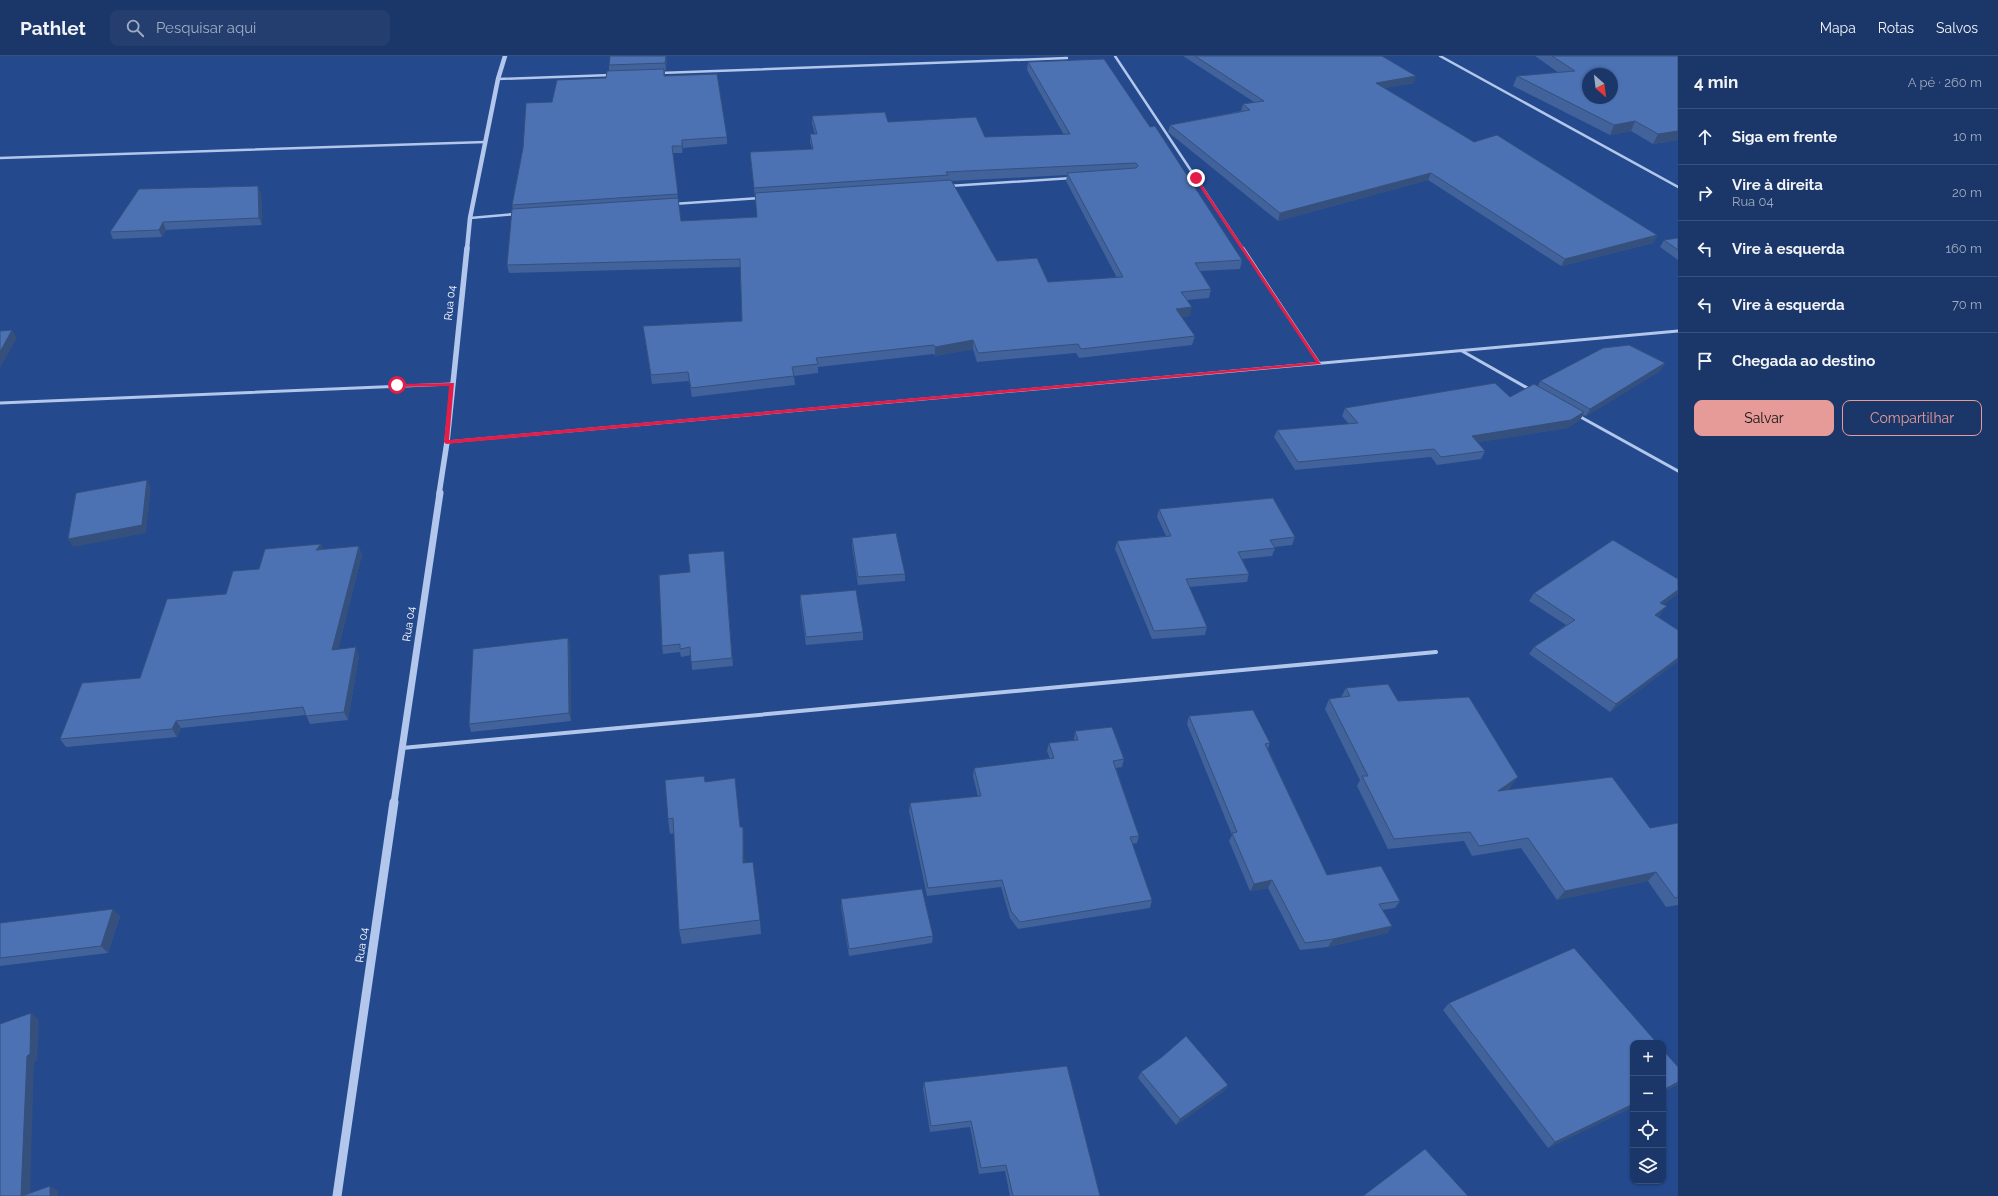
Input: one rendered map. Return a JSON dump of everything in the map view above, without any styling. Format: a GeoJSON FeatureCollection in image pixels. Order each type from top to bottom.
{"type":"FeatureCollection","features":[{"type":"Feature","properties":{"kind":"street","name":"Rua 04"},"geometry":{"type":"LineString","coordinates":[[336,1196],[446,442],[470,218],[504,56]]}},
{"type":"Feature","properties":{"kind":"street"},"geometry":{"type":"LineString","coordinates":[[1116,56],[1319,363]]}},
{"type":"Feature","properties":{"kind":"street"},"geometry":{"type":"LineString","coordinates":[[1440,56],[1678,187]]}},
{"type":"Feature","properties":{"kind":"street"},"geometry":{"type":"LineString","coordinates":[[656,73],[1067,58]]}},
{"type":"Feature","properties":{"kind":"street"},"geometry":{"type":"LineString","coordinates":[[498,79],[617,75]]}},
{"type":"Feature","properties":{"kind":"street"},"geometry":{"type":"LineString","coordinates":[[0,158],[485,142]]}},
{"type":"Feature","properties":{"kind":"street"},"geometry":{"type":"LineString","coordinates":[[944,186],[1078,178]]}},
{"type":"Feature","properties":{"kind":"street"},"geometry":{"type":"LineString","coordinates":[[666,204],[761,198]]}},
{"type":"Feature","properties":{"kind":"street"},"geometry":{"type":"LineString","coordinates":[[470,218],[516,214]]}},
{"type":"Feature","properties":{"kind":"street"},"geometry":{"type":"LineString","coordinates":[[446,442],[1678,331]]}},
{"type":"Feature","properties":{"kind":"street"},"geometry":{"type":"LineString","coordinates":[[1461,351],[1536,392]]}},
{"type":"Feature","properties":{"kind":"street"},"geometry":{"type":"LineString","coordinates":[[0,403],[452,384]]}},
{"type":"Feature","properties":{"kind":"street"},"geometry":{"type":"LineString","coordinates":[[1569,411],[1678,472]]}},
{"type":"Feature","properties":{"kind":"street"},"geometry":{"type":"LineString","coordinates":[[402,748],[1436,652]]}},
{"type":"Feature","properties":{"kind":"building"},"geometry":{"type":"Polygon","coordinates":[[[610,56],[666,56],[665,63],[609,65],[610,56]]]}},
{"type":"Feature","properties":{"kind":"building"},"geometry":{"type":"Polygon","coordinates":[[[1195,56],[1382,56],[1416,76],[1376,83],[1474,142],[1497,135],[1657,235],[1565,259],[1431,173],[1280,213],[1170,125],[1250,110],[1243,104],[1264,101],[1195,56]]]}},
{"type":"Feature","properties":{"kind":"building"},"geometry":{"type":"Polygon","coordinates":[[[1552,56],[1678,56],[1678,131],[1658,134],[1635,121],[1614,125],[1517,76],[1575,71],[1552,56]]]}},
{"type":"Feature","properties":{"kind":"building"},"geometry":{"type":"Polygon","coordinates":[[[1104,59],[1150,127],[1155,126],[1242,260],[1195,263],[1211,289],[1181,292],[1192,307],[1176,309],[1195,336],[1081,349],[1078,344],[978,353],[973,340],[935,347],[934,345],[816,358],[818,364],[792,367],[794,376],[691,388],[688,372],[651,375],[643,326],[742,321],[740,259],[507,265],[512,209],[678,198],[681,221],[757,217],[755,193],[951,180],[997,261],[1037,258],[1048,282],[1123,277],[1067,173],[1136,168],[1138,166],[1136,163],[946,172],[948,175],[754,188],[750,152],[813,149],[810,134],[817,134],[812,116],[885,112],[888,122],[976,117],[985,137],[1070,134],[1028,62],[1104,59]]]}},
{"type":"Feature","properties":{"kind":"building"},"geometry":{"type":"Polygon","coordinates":[[[664,69],[664,76],[717,74],[727,137],[682,140],[682,146],[672,146],[678,194],[512,205],[523,148],[526,103],[552,102],[557,80],[606,78],[607,71],[664,69]]]}},
{"type":"Feature","properties":{"kind":"building"},"geometry":{"type":"Polygon","coordinates":[[[258,186],[259,218],[163,222],[159,230],[110,232],[139,189],[258,186]]]}},
{"type":"Feature","properties":{"kind":"building"},"geometry":{"type":"Polygon","coordinates":[[[1678,238],[1678,250],[1664,240],[1678,238]]]}},
{"type":"Feature","properties":{"kind":"building"},"geometry":{"type":"Polygon","coordinates":[[[12,330],[0,352],[0,331],[12,330]]]}},
{"type":"Feature","properties":{"kind":"building"},"geometry":{"type":"Polygon","coordinates":[[[1629,345],[1665,363],[1590,409],[1540,381],[1603,348],[1629,345]]]}},
{"type":"Feature","properties":{"kind":"building"},"geometry":{"type":"Polygon","coordinates":[[[1495,383],[1510,397],[1534,384],[1584,412],[1571,420],[1472,436],[1485,451],[1441,457],[1434,449],[1298,462],[1277,430],[1358,423],[1345,408],[1495,383]]]}},
{"type":"Feature","properties":{"kind":"building"},"geometry":{"type":"Polygon","coordinates":[[[147,480],[142,525],[68,539],[76,493],[147,480]]]}},
{"type":"Feature","properties":{"kind":"building"},"geometry":{"type":"Polygon","coordinates":[[[1273,498],[1295,537],[1270,540],[1275,548],[1238,552],[1249,574],[1186,579],[1207,627],[1154,631],[1117,541],[1171,536],[1159,509],[1273,498]]]}},
{"type":"Feature","properties":{"kind":"building"},"geometry":{"type":"Polygon","coordinates":[[[896,533],[905,574],[858,577],[852,538],[896,533]]]}},
{"type":"Feature","properties":{"kind":"building"},"geometry":{"type":"Polygon","coordinates":[[[1613,540],[1678,579],[1678,590],[1660,603],[1667,606],[1655,615],[1678,630],[1678,658],[1616,704],[1534,647],[1575,620],[1534,593],[1613,540]]]}},
{"type":"Feature","properties":{"kind":"building"},"geometry":{"type":"Polygon","coordinates":[[[321,544],[316,550],[359,546],[332,650],[356,647],[344,712],[306,716],[303,707],[176,721],[172,729],[60,739],[82,683],[140,678],[167,599],[226,594],[233,571],[259,569],[265,549],[321,544]]]}},
{"type":"Feature","properties":{"kind":"building"},"geometry":{"type":"Polygon","coordinates":[[[724,551],[732,658],[691,662],[690,647],[680,649],[680,644],[662,646],[659,575],[690,572],[688,554],[724,551]]]}},
{"type":"Feature","properties":{"kind":"building"},"geometry":{"type":"Polygon","coordinates":[[[856,590],[863,632],[806,637],[800,595],[856,590]]]}},
{"type":"Feature","properties":{"kind":"building"},"geometry":{"type":"Polygon","coordinates":[[[568,638],[569,713],[469,724],[473,649],[568,638]]]}},
{"type":"Feature","properties":{"kind":"building"},"geometry":{"type":"Polygon","coordinates":[[[1388,684],[1398,701],[1469,697],[1518,777],[1498,791],[1612,777],[1650,828],[1678,823],[1678,897],[1675,898],[1656,872],[1565,891],[1528,838],[1479,846],[1470,832],[1394,839],[1362,776],[1368,776],[1329,699],[1350,696],[1346,688],[1388,684]]]}},
{"type":"Feature","properties":{"kind":"building"},"geometry":{"type":"Polygon","coordinates":[[[1253,710],[1270,743],[1265,744],[1327,875],[1381,866],[1400,901],[1379,904],[1392,926],[1333,939],[1305,943],[1272,880],[1254,884],[1232,833],[1237,832],[1189,716],[1253,710]]]}},
{"type":"Feature","properties":{"kind":"building"},"geometry":{"type":"Polygon","coordinates":[[[1112,727],[1124,759],[1113,761],[1139,836],[1130,837],[1152,900],[1020,922],[1011,911],[1002,880],[928,888],[910,803],[981,796],[974,768],[1054,758],[1049,743],[1078,740],[1075,731],[1112,727]]]}},
{"type":"Feature","properties":{"kind":"building"},"geometry":{"type":"Polygon","coordinates":[[[704,776],[705,782],[735,778],[740,827],[743,827],[743,863],[753,862],[760,920],[679,930],[673,818],[668,819],[665,780],[704,776]]]}},
{"type":"Feature","properties":{"kind":"building"},"geometry":{"type":"Polygon","coordinates":[[[922,889],[933,936],[849,949],[841,899],[922,889]]]}},
{"type":"Feature","properties":{"kind":"building"},"geometry":{"type":"Polygon","coordinates":[[[113,909],[101,946],[0,958],[0,923],[113,909]]]}},
{"type":"Feature","properties":{"kind":"building"},"geometry":{"type":"Polygon","coordinates":[[[1574,948],[1654,1040],[1630,1040],[1630,1105],[1555,1142],[1449,1003],[1574,948]]]}},
{"type":"Feature","properties":{"kind":"building"},"geometry":{"type":"Polygon","coordinates":[[[31,1013],[30,1054],[27,1056],[21,1196],[0,1196],[0,1024],[31,1013]]]}},
{"type":"Feature","properties":{"kind":"building"},"geometry":{"type":"Polygon","coordinates":[[[1186,1036],[1228,1085],[1180,1119],[1141,1072],[1162,1057],[1186,1036]]]}},
{"type":"Feature","properties":{"kind":"building"},"geometry":{"type":"Polygon","coordinates":[[[1666,1053],[1678,1067],[1678,1082],[1666,1088],[1666,1053]]]}},
{"type":"Feature","properties":{"kind":"building"},"geometry":{"type":"Polygon","coordinates":[[[1067,1066],[1100,1196],[1013,1196],[1006,1165],[981,1168],[971,1121],[931,1126],[924,1082],[1067,1066]]]}},
{"type":"Feature","properties":{"kind":"building"},"geometry":{"type":"Polygon","coordinates":[[[1425,1149],[1468,1196],[1363,1196],[1425,1149]]]}},
{"type":"Feature","properties":{"kind":"building"},"geometry":{"type":"Polygon","coordinates":[[[50,1186],[50,1196],[22,1196],[50,1186]]]}},
{"type":"Feature","properties":{"kind":"route"},"geometry":{"type":"LineString","coordinates":[[397,385],[452,384],[446,442],[1319,363],[1196,178]]}}]}
